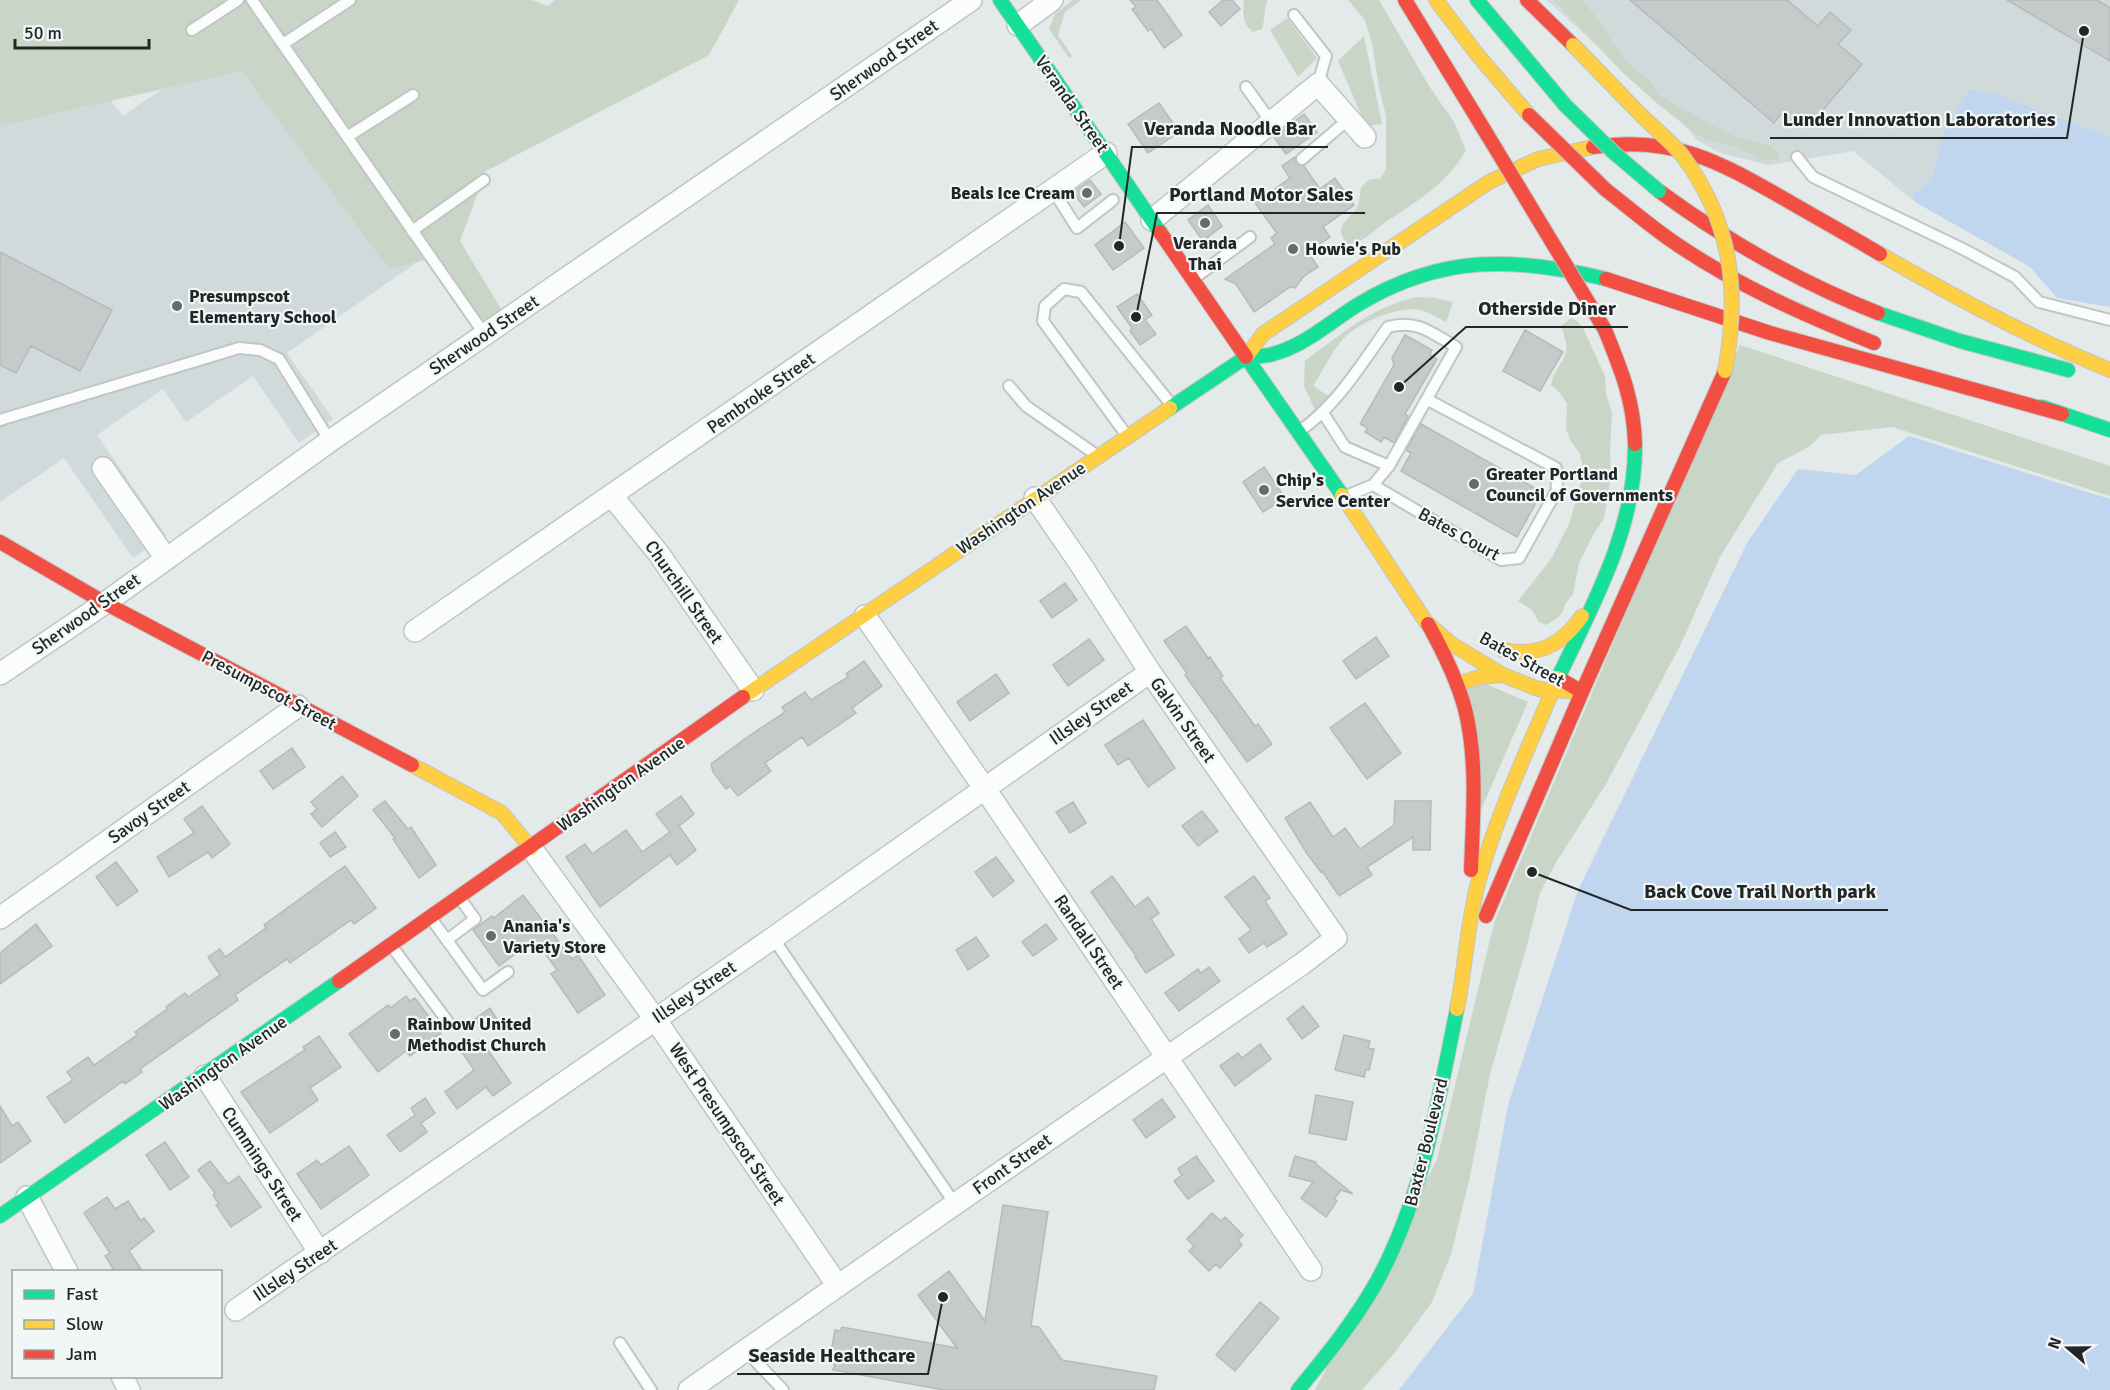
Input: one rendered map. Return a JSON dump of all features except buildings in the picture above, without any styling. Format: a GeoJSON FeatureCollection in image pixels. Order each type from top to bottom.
{"type":"FeatureCollection","features":[{"type":"Feature","properties":{"kind":"main road","name":"Veranda Street"},"geometry":{"type":"LineString","coordinates":[[1000,0],[1246,357]]}},
{"type":"Feature","properties":{"kind":"main road"},"geometry":{"type":"LineString","coordinates":[[1405,0],[1605,330],[1617,353],[1629,386],[1636,419],[1637,452],[1631,501],[1617,548],[1603,581],[1578,623],[1562,638],[1542,649],[1522,653],[1503,650]]}},
{"type":"Feature","properties":{"kind":"main road"},"geometry":{"type":"LineString","coordinates":[[1436,0],[1476,53],[1529,115],[1606,190],[1681,246],[1768,298],[1890,349]]}},
{"type":"Feature","properties":{"kind":"main road"},"geometry":{"type":"LineString","coordinates":[[1477,0],[1565,105],[1613,152],[1659,191],[1739,245],[1786,272],[1845,299],[1966,343],[2110,381]]}},
{"type":"Feature","properties":{"kind":"main road","name":"Baxter Boulevard"},"geometry":{"type":"LineString","coordinates":[[1464,972],[1582,692],[1725,371],[1733,331],[1734,293],[1730,261],[1723,233],[1706,192],[1681,155],[1527,0]]}},
{"type":"Feature","properties":{"kind":"main road"},"geometry":{"type":"LineString","coordinates":[[1246,357],[1263,334],[1470,193],[1519,167],[1551,155],[1626,143],[1685,150],[1725,166],[1764,185],[1982,312],[2069,355],[2110,370]]}},
{"type":"Feature","properties":{"kind":"main road"},"geometry":{"type":"LineString","coordinates":[[1246,357],[1277,354],[1308,338],[1352,308],[1401,283],[1450,267],[1500,262],[1544,264],[1587,274],[1809,344],[2062,414]]}},
{"type":"Feature","properties":{"kind":"main road","name":"Washington Avenue"},"geometry":{"type":"LineString","coordinates":[[0,1216],[205,1076],[753,690],[1246,357]]}},
{"type":"Feature","properties":{"kind":"main road","name":"Bates Street"},"geometry":{"type":"LineString","coordinates":[[1246,357],[1298,432],[1332,455],[1343,497],[1426,622],[1457,684],[1465,707],[1474,771],[1470,918]]}},
{"type":"Feature","properties":{"kind":"main road"},"geometry":{"type":"LineString","coordinates":[[1922,361],[2110,430]]}},
{"type":"Feature","properties":{"kind":"main road","name":"Bates Street"},"geometry":{"type":"LineString","coordinates":[[1343,497],[1413,575]]}},
{"type":"Feature","properties":{"kind":"main road","name":"Presumpscot Street"},"geometry":{"type":"LineString","coordinates":[[0,542],[105,603],[502,813],[531,848]]}},
{"type":"Feature","properties":{"kind":"main road","name":"Baxter Boulevard"},"geometry":{"type":"LineString","coordinates":[[1298,1390],[1336,1344],[1365,1300],[1397,1241],[1424,1165],[1464,972],[1470,918],[1494,830],[1553,692],[1554,676],[1603,581]]}},
{"type":"Feature","properties":{"kind":"main road","name":"Bates Street"},"geometry":{"type":"LineString","coordinates":[[1426,622],[1450,643],[1503,675],[1538,689],[1553,692],[1582,692]]}},
{"type":"Feature","properties":{"kind":"main road","name":"Bates Street"},"geometry":{"type":"LineString","coordinates":[[1488,642],[1531,664]]}},
{"type":"Feature","properties":{"kind":"main road"},"geometry":{"type":"LineString","coordinates":[[1457,684],[1479,677],[1503,675]]}},
{"type":"Feature","properties":{"kind":"main road","name":"Bates Street"},"geometry":{"type":"LineString","coordinates":[[1554,676],[1582,692]]}},
{"type":"Feature","properties":{"kind":"street","name":"Sherwood Street"},"geometry":{"type":"LineString","coordinates":[[0,674],[105,603],[165,557],[330,441],[971,0]]}},
{"type":"Feature","properties":{"kind":"street"},"geometry":{"type":"LineString","coordinates":[[1018,25],[1052,0]]}},
{"type":"Feature","properties":{"kind":"street"},"geometry":{"type":"LineString","coordinates":[[1152,219],[1318,84],[1365,137]]}},
{"type":"Feature","properties":{"kind":"street","name":"Pembroke Street"},"geometry":{"type":"LineString","coordinates":[[416,631],[1106,153]]}},
{"type":"Feature","properties":{"kind":"street"},"geometry":{"type":"LineString","coordinates":[[103,468],[165,557]]}},
{"type":"Feature","properties":{"kind":"street","name":"Churchill Street"},"geometry":{"type":"LineString","coordinates":[[612,496],[658,554],[753,690]]}},
{"type":"Feature","properties":{"kind":"street","name":"Galvin Street"},"geometry":{"type":"LineString","coordinates":[[1035,498],[1150,672],[1336,938]]}},
{"type":"Feature","properties":{"kind":"street","name":"Randall Street"},"geometry":{"type":"LineString","coordinates":[[865,616],[1311,1270]]}},
{"type":"Feature","properties":{"kind":"street","name":"Illsley Street"},"geometry":{"type":"LineString","coordinates":[[236,1310],[773,938],[1150,672]]}},
{"type":"Feature","properties":{"kind":"street","name":"Savoy Street"},"geometry":{"type":"LineString","coordinates":[[0,918],[298,706]]}},
{"type":"Feature","properties":{"kind":"street","name":"West Presumpscot Street"},"geometry":{"type":"LineString","coordinates":[[531,848],[655,1019],[838,1286]]}},
{"type":"Feature","properties":{"kind":"street","name":"Front Street"},"geometry":{"type":"LineString","coordinates":[[689,1390],[1302,964],[1336,938]]}},
{"type":"Feature","properties":{"kind":"street","name":"Cummings Street"},"geometry":{"type":"LineString","coordinates":[[205,1076],[320,1253]]}},
{"type":"Feature","properties":{"kind":"street"},"geometry":{"type":"LineString","coordinates":[[27,1197],[66,1270]]}},
{"type":"Feature","properties":{"kind":"lane"},"geometry":{"type":"LineString","coordinates":[[192,30],[238,0]]}},
{"type":"Feature","properties":{"kind":"lane"},"geometry":{"type":"LineString","coordinates":[[252,0],[485,335]]}},
{"type":"Feature","properties":{"kind":"lane"},"geometry":{"type":"LineString","coordinates":[[283,44],[350,0]]}},
{"type":"Feature","properties":{"kind":"lane"},"geometry":{"type":"LineString","coordinates":[[1294,15],[1326,56],[1318,84]]}},
{"type":"Feature","properties":{"kind":"lane"},"geometry":{"type":"LineString","coordinates":[[1246,87],[1271,122]]}},
{"type":"Feature","properties":{"kind":"lane"},"geometry":{"type":"LineString","coordinates":[[347,137],[413,95]]}},
{"type":"Feature","properties":{"kind":"lane"},"geometry":{"type":"LineString","coordinates":[[1302,159],[1350,118]]}},
{"type":"Feature","properties":{"kind":"lane"},"geometry":{"type":"LineString","coordinates":[[1797,157],[1813,177],[1963,249],[2015,278],[2039,302],[2110,320]]}},
{"type":"Feature","properties":{"kind":"lane"},"geometry":{"type":"LineString","coordinates":[[412,231],[484,180]]}},
{"type":"Feature","properties":{"kind":"lane"},"geometry":{"type":"LineString","coordinates":[[1053,190],[1077,228],[1113,200]]}},
{"type":"Feature","properties":{"kind":"lane"},"geometry":{"type":"LineString","coordinates":[[1192,279],[1250,237]]}},
{"type":"Feature","properties":{"kind":"lane"},"geometry":{"type":"LineString","coordinates":[[1127,436],[1043,321],[1045,306],[1064,290],[1081,292],[1172,406]]}},
{"type":"Feature","properties":{"kind":"lane"},"geometry":{"type":"LineString","coordinates":[[1298,432],[1323,413],[1388,327],[1414,324],[1456,347],[1389,466],[1373,485],[1343,497]]}},
{"type":"Feature","properties":{"kind":"lane"},"geometry":{"type":"LineString","coordinates":[[0,420],[239,348],[260,350],[279,359],[330,441]]}},
{"type":"Feature","properties":{"kind":"lane"},"geometry":{"type":"LineString","coordinates":[[1010,386],[1026,406],[1098,456]]}},
{"type":"Feature","properties":{"kind":"lane","name":"Bates Court"},"geometry":{"type":"LineString","coordinates":[[1373,485],[1501,560],[1519,558],[1557,490],[1556,468],[1428,400]]}},
{"type":"Feature","properties":{"kind":"lane"},"geometry":{"type":"LineString","coordinates":[[1323,413],[1332,455],[1389,466]]}},
{"type":"Feature","properties":{"kind":"lane"},"geometry":{"type":"LineString","coordinates":[[447,939],[475,919],[459,897]]}},
{"type":"Feature","properties":{"kind":"lane"},"geometry":{"type":"LineString","coordinates":[[431,918],[483,990],[508,972]]}},
{"type":"Feature","properties":{"kind":"lane"},"geometry":{"type":"LineString","coordinates":[[773,938],[955,1204]]}},
{"type":"Feature","properties":{"kind":"lane"},"geometry":{"type":"LineString","coordinates":[[391,945],[448,1022]]}},
{"type":"Feature","properties":{"kind":"lane"},"geometry":{"type":"LineString","coordinates":[[620,1343],[651,1390]]}},
{"type":"Feature","properties":{"kind":"lane"},"geometry":{"type":"LineString","coordinates":[[746,1351],[783,1390]]}},
{"type":"Feature","properties":{"kind":"shaded area","name":"Presumpscot Elementary School"},"geometry":{"type":"Polygon","coordinates":[[[0,0],[41,13],[123,116],[257,24],[420,260],[287,353],[333,419],[299,443],[253,376],[186,422],[163,389],[97,435],[166,535],[133,558],[64,458],[0,502],[0,0]]]}},
{"type":"Feature","properties":{"kind":"shaded area"},"geometry":{"type":"Polygon","coordinates":[[[1547,0],[2110,0],[2110,137],[2000,95],[1969,89],[1941,138],[1931,181],[1913,194],[1915,202],[1853,151],[1769,165],[1720,153],[1697,140],[1688,129],[1547,0]]]}},
{"type":"Feature","properties":{"kind":"green space"},"geometry":{"type":"Polygon","coordinates":[[[0,0],[532,0],[548,6],[555,0],[739,0],[709,55],[486,171],[460,241],[501,309],[476,329],[425,260],[389,269],[242,71],[0,126],[0,0]]]}},
{"type":"Feature","properties":{"kind":"green space"},"geometry":{"type":"Polygon","coordinates":[[[1073,0],[1081,0],[1065,12],[1058,35],[1072,56],[1069,58],[1049,29],[1055,14],[1073,0]]]}},
{"type":"Feature","properties":{"kind":"green space"},"geometry":{"type":"Polygon","coordinates":[[[1244,0],[1268,0],[1262,29],[1253,32],[1245,22],[1244,0]]]}},
{"type":"Feature","properties":{"kind":"green space"},"geometry":{"type":"Polygon","coordinates":[[[1348,0],[1379,0],[1429,86],[1454,122],[1466,150],[1450,173],[1430,191],[1364,239],[1349,245],[1343,238],[1342,227],[1359,203],[1361,187],[1370,179],[1380,179],[1386,169],[1386,116],[1372,43],[1365,20],[1348,0]]]}},
{"type":"Feature","properties":{"kind":"green space"},"geometry":{"type":"Polygon","coordinates":[[[1554,0],[1581,0],[1594,14],[1626,62],[1650,81],[1659,96],[1732,135],[1765,144],[1779,152],[1779,159],[1765,161],[1695,133],[1621,71],[1554,0]]]}},
{"type":"Feature","properties":{"kind":"green space"},"geometry":{"type":"Polygon","coordinates":[[[1287,18],[1317,58],[1298,77],[1270,30],[1287,18]]]}},
{"type":"Feature","properties":{"kind":"green space"},"geometry":{"type":"Polygon","coordinates":[[[1364,36],[1382,124],[1366,126],[1338,61],[1364,36]]]}},
{"type":"Feature","properties":{"kind":"green space"},"geometry":{"type":"Polygon","coordinates":[[[1418,297],[1453,302],[1446,322],[1420,310],[1401,310],[1368,321],[1349,333],[1339,344],[1313,386],[1330,397],[1316,412],[1304,386],[1305,361],[1372,314],[1418,297]]]}},
{"type":"Feature","properties":{"kind":"green space"},"geometry":{"type":"Polygon","coordinates":[[[1571,318],[1583,328],[1605,376],[1606,394],[1612,413],[1611,476],[1604,518],[1579,563],[1573,594],[1565,604],[1562,613],[1546,625],[1539,622],[1532,610],[1518,601],[1551,559],[1569,524],[1584,473],[1580,454],[1570,440],[1566,429],[1567,403],[1551,385],[1566,353],[1561,326],[1571,318]]]}},
{"type":"Feature","properties":{"kind":"green space"},"geometry":{"type":"Polygon","coordinates":[[[1740,345],[2110,466],[2110,496],[1892,427],[1821,435],[1809,447],[1778,463],[1720,557],[1680,646],[1606,784],[1555,864],[1540,893],[1490,1074],[1469,1181],[1451,1254],[1432,1302],[1396,1351],[1362,1390],[1315,1390],[1437,1160],[1494,923],[1740,345]]]}},
{"type":"Feature","properties":{"kind":"green space"},"geometry":{"type":"Polygon","coordinates":[[[1477,680],[1528,702],[1477,819],[1463,685],[1477,680]]]}},
{"type":"Feature","properties":{"kind":"water"},"geometry":{"type":"Polygon","coordinates":[[[1969,89],[2000,95],[2110,137],[2110,307],[2057,298],[2030,267],[1915,202],[1913,194],[1931,181],[1941,138],[1969,89]]]}},
{"type":"Feature","properties":{"kind":"water"},"geometry":{"type":"Polygon","coordinates":[[[1909,436],[2110,499],[2110,1390],[1399,1390],[1473,1294],[1508,1105],[1578,890],[1747,543],[1798,469],[1856,475],[1909,436]]]}},
{"type":"Feature","properties":{"kind":"traffic: fast"},"geometry":{"type":"LineString","coordinates":[[1000,0],[1160,232]]}},
{"type":"Feature","properties":{"kind":"traffic: fast"},"geometry":{"type":"LineString","coordinates":[[1477,0],[1565,105]]}},
{"type":"Feature","properties":{"kind":"traffic: fast"},"geometry":{"type":"LineString","coordinates":[[1565,105],[1613,152],[1659,191]]}},
{"type":"Feature","properties":{"kind":"traffic: fast"},"geometry":{"type":"LineString","coordinates":[[1246,357],[1266,356],[1285,350],[1307,339],[1359,304],[1390,288],[1420,276],[1450,268],[1480,264],[1510,264],[1541,267],[1606,279]]}},
{"type":"Feature","properties":{"kind":"traffic: fast"},"geometry":{"type":"LineString","coordinates":[[1878,313],[1960,341],[2068,370]]}},
{"type":"Feature","properties":{"kind":"traffic: fast"},"geometry":{"type":"LineString","coordinates":[[1170,408],[1246,357],[1342,495]]}},
{"type":"Feature","properties":{"kind":"traffic: fast"},"geometry":{"type":"LineString","coordinates":[[2042,407],[2110,430]]}},
{"type":"Feature","properties":{"kind":"traffic: fast"},"geometry":{"type":"LineString","coordinates":[[1558,678],[1598,594],[1620,535],[1628,506],[1635,444]]}},
{"type":"Feature","properties":{"kind":"traffic: fast"},"geometry":{"type":"LineString","coordinates":[[0,1216],[339,981]]}},
{"type":"Feature","properties":{"kind":"traffic: fast"},"geometry":{"type":"LineString","coordinates":[[1298,1390],[1358,1311],[1376,1283],[1392,1251],[1427,1150],[1457,1009]]}},
{"type":"Feature","properties":{"kind":"traffic: slow"},"geometry":{"type":"LineString","coordinates":[[1436,0],[1476,53],[1529,115]]}},
{"type":"Feature","properties":{"kind":"traffic: slow"},"geometry":{"type":"LineString","coordinates":[[1573,45],[1678,150],[1699,180],[1712,206],[1722,232],[1731,285],[1732,313],[1725,371]]}},
{"type":"Feature","properties":{"kind":"traffic: slow"},"geometry":{"type":"LineString","coordinates":[[1246,357],[1263,334],[1489,182],[1538,159],[1593,147]]}},
{"type":"Feature","properties":{"kind":"traffic: slow"},"geometry":{"type":"LineString","coordinates":[[1880,254],[1993,316],[2110,370]]}},
{"type":"Feature","properties":{"kind":"traffic: slow"},"geometry":{"type":"LineString","coordinates":[[743,697],[1170,408]]}},
{"type":"Feature","properties":{"kind":"traffic: slow"},"geometry":{"type":"LineString","coordinates":[[1342,495],[1426,622],[1450,643],[1503,675],[1538,689],[1582,692]]}},
{"type":"Feature","properties":{"kind":"traffic: slow"},"geometry":{"type":"LineString","coordinates":[[1503,650],[1527,652],[1548,646],[1566,635],[1582,616]]}},
{"type":"Feature","properties":{"kind":"traffic: slow"},"geometry":{"type":"LineString","coordinates":[[1457,684],[1479,677],[1503,675]]}},
{"type":"Feature","properties":{"kind":"traffic: slow"},"geometry":{"type":"LineString","coordinates":[[1457,1009],[1474,902],[1485,860],[1514,781],[1558,678]]}},
{"type":"Feature","properties":{"kind":"traffic: slow"},"geometry":{"type":"LineString","coordinates":[[412,765],[502,813],[531,848]]}},
{"type":"Feature","properties":{"kind":"traffic: jam"},"geometry":{"type":"LineString","coordinates":[[1405,0],[1488,136]]}},
{"type":"Feature","properties":{"kind":"traffic: jam"},"geometry":{"type":"LineString","coordinates":[[1527,0],[1573,45]]}},
{"type":"Feature","properties":{"kind":"traffic: jam"},"geometry":{"type":"LineString","coordinates":[[1529,115],[1606,190]]}},
{"type":"Feature","properties":{"kind":"traffic: jam"},"geometry":{"type":"LineString","coordinates":[[1488,136],[1605,330]]}},
{"type":"Feature","properties":{"kind":"traffic: jam"},"geometry":{"type":"LineString","coordinates":[[1593,147],[1622,144],[1648,145],[1695,155],[1740,174],[1880,254]]}},
{"type":"Feature","properties":{"kind":"traffic: jam"},"geometry":{"type":"LineString","coordinates":[[1606,190],[1672,241],[1720,271],[1796,310],[1874,343]]}},
{"type":"Feature","properties":{"kind":"traffic: jam"},"geometry":{"type":"LineString","coordinates":[[1659,191],[1711,227],[1764,259],[1820,288],[1878,313]]}},
{"type":"Feature","properties":{"kind":"traffic: jam"},"geometry":{"type":"LineString","coordinates":[[1160,232],[1246,357]]}},
{"type":"Feature","properties":{"kind":"traffic: jam"},"geometry":{"type":"LineString","coordinates":[[1606,279],[1770,333],[2062,414]]}},
{"type":"Feature","properties":{"kind":"traffic: jam"},"geometry":{"type":"LineString","coordinates":[[1605,330],[1629,399],[1635,444]]}},
{"type":"Feature","properties":{"kind":"traffic: jam"},"geometry":{"type":"LineString","coordinates":[[1582,692],[1725,371]]}},
{"type":"Feature","properties":{"kind":"traffic: jam"},"geometry":{"type":"LineString","coordinates":[[0,542],[105,603],[412,765]]}},
{"type":"Feature","properties":{"kind":"traffic: jam"},"geometry":{"type":"LineString","coordinates":[[1428,624],[1454,676],[1469,729],[1474,789],[1471,870]]}},
{"type":"Feature","properties":{"kind":"traffic: jam"},"geometry":{"type":"LineString","coordinates":[[1486,916],[1582,692],[1562,680]]}},
{"type":"Feature","properties":{"kind":"traffic: jam"},"geometry":{"type":"LineString","coordinates":[[339,981],[743,697]]}},
{"type":"Feature","properties":{"kind":"place","name":"Lunder Innovation Laboratories"},"geometry":{"type":"Point","coordinates":[2084,31]}},
{"type":"Feature","properties":{"kind":"place","name":"Beals Ice Cream"},"geometry":{"type":"Point","coordinates":[1087,193]}},
{"type":"Feature","properties":{"kind":"place","name":"Veranda Thai"},"geometry":{"type":"Point","coordinates":[1205,223]}},
{"type":"Feature","properties":{"kind":"place","name":"Veranda Noodle Bar"},"geometry":{"type":"Point","coordinates":[1119,246]}},
{"type":"Feature","properties":{"kind":"place","name":"Howie's Pub"},"geometry":{"type":"Point","coordinates":[1293,249]}},
{"type":"Feature","properties":{"kind":"place","name":"Presumpscot Elementary School"},"geometry":{"type":"Point","coordinates":[177,306]}},
{"type":"Feature","properties":{"kind":"place","name":"Portland Motor Sales"},"geometry":{"type":"Point","coordinates":[1136,317]}},
{"type":"Feature","properties":{"kind":"place","name":"Otherside Diner"},"geometry":{"type":"Point","coordinates":[1399,387]}},
{"type":"Feature","properties":{"kind":"place","name":"Greater Portland Council of Governments"},"geometry":{"type":"Point","coordinates":[1474,484]}},
{"type":"Feature","properties":{"kind":"place","name":"Chip's Service Center"},"geometry":{"type":"Point","coordinates":[1264,490]}},
{"type":"Feature","properties":{"kind":"place","name":"Back Cove Trail North park"},"geometry":{"type":"Point","coordinates":[1532,872]}},
{"type":"Feature","properties":{"kind":"place","name":"Anania's Variety Store"},"geometry":{"type":"Point","coordinates":[491,936]}},
{"type":"Feature","properties":{"kind":"place","name":"Rainbow United Methodist Church"},"geometry":{"type":"Point","coordinates":[395,1034]}},
{"type":"Feature","properties":{"kind":"place","name":"Seaside Healthcare"},"geometry":{"type":"Point","coordinates":[943,1297]}}]}
